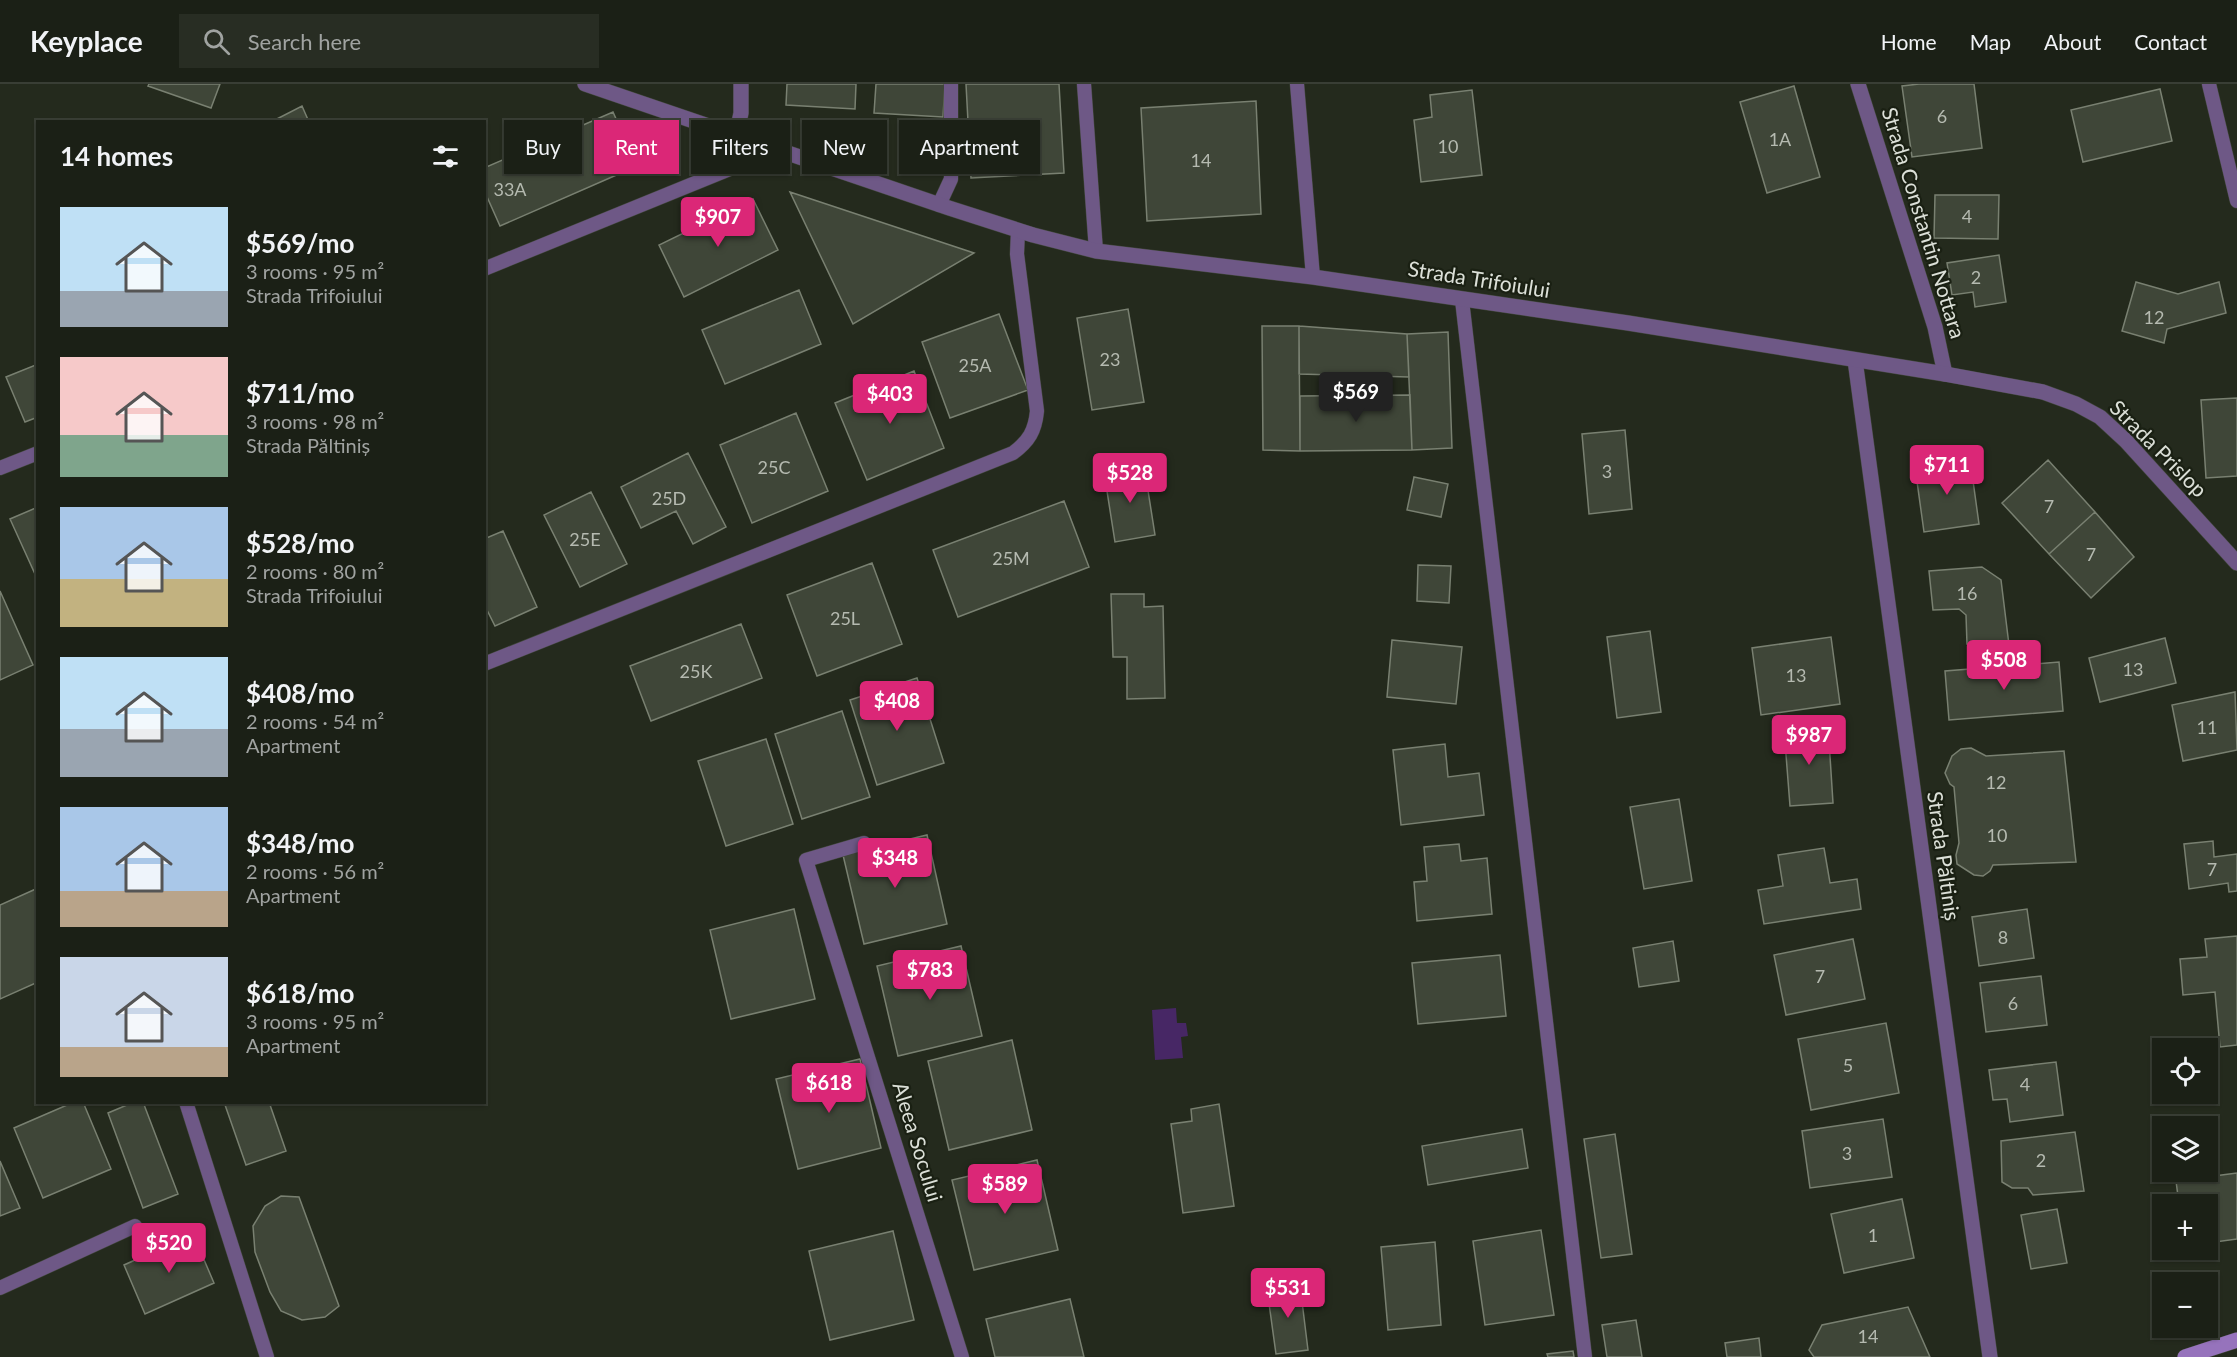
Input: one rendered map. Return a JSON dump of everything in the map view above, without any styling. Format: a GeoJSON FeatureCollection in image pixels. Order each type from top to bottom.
{"type":"FeatureCollection","features":[{"type":"Feature","properties":{"kind":"main road"},"geometry":{"type":"LineString","coordinates":[[2185,1357],[2237,1340]]}},
{"type":"Feature","properties":{"kind":"street","name":"Strada Trifoiului"},"geometry":{"type":"LineString","coordinates":[[585,84],[691,121]]}},
{"type":"Feature","properties":{"kind":"street"},"geometry":{"type":"LineString","coordinates":[[739,120],[741,84]]}},
{"type":"Feature","properties":{"kind":"street","name":"Strada Constantin Nottara"},"geometry":{"type":"LineString","coordinates":[[1858,84],[1935,327],[1945,374]]}},
{"type":"Feature","properties":{"kind":"street","name":"Strada Trifoiului"},"geometry":{"type":"LineString","coordinates":[[790,155],[1018,230],[1063,244],[1096,251],[1313,278],[1628,323],[1855,360]]}},
{"type":"Feature","properties":{"kind":"street","name":"Strada Prislop"},"geometry":{"type":"LineString","coordinates":[[1855,360],[2043,392],[2076,404],[2100,417],[2126,441],[2237,562]]}},
{"type":"Feature","properties":{"kind":"street","name":"Strada Păltiniș"},"geometry":{"type":"LineString","coordinates":[[1855,360],[1990,1357]]}},
{"type":"Feature","properties":{"kind":"lane"},"geometry":{"type":"LineString","coordinates":[[939,205],[951,179],[951,84]]}},
{"type":"Feature","properties":{"kind":"lane"},"geometry":{"type":"LineString","coordinates":[[1084,84],[1096,251]]}},
{"type":"Feature","properties":{"kind":"lane"},"geometry":{"type":"LineString","coordinates":[[1297,84],[1313,278]]}},
{"type":"Feature","properties":{"kind":"lane"},"geometry":{"type":"LineString","coordinates":[[2209,84],[2237,201]]}},
{"type":"Feature","properties":{"kind":"lane"},"geometry":{"type":"LineString","coordinates":[[486,268],[717,174]]}},
{"type":"Feature","properties":{"kind":"lane"},"geometry":{"type":"LineString","coordinates":[[486,663],[1012,453],[1025,444],[1033,433],[1037,411],[1017,254],[1018,230]]}},
{"type":"Feature","properties":{"kind":"lane"},"geometry":{"type":"LineString","coordinates":[[1462,300],[1585,1357]]}},
{"type":"Feature","properties":{"kind":"lane"},"geometry":{"type":"LineString","coordinates":[[0,468],[36,454]]}},
{"type":"Feature","properties":{"kind":"lane","name":"Aleea Socului"},"geometry":{"type":"LineString","coordinates":[[864,843],[806,860],[962,1357]]}},
{"type":"Feature","properties":{"kind":"lane"},"geometry":{"type":"LineString","coordinates":[[187,1104],[267,1357]]}},
{"type":"Feature","properties":{"kind":"lane"},"geometry":{"type":"LineString","coordinates":[[0,1288],[135,1226]]}},
{"type":"Feature","properties":{"kind":"shaded area"},"geometry":{"type":"Polygon","coordinates":[[[1176,1008],[1177,1023],[1186,1023],[1188,1036],[1181,1037],[1183,1058],[1155,1060],[1152,1010],[1176,1008]]]}},
{"type":"Feature","properties":{"kind":"building"},"geometry":{"type":"Polygon","coordinates":[[[149,84],[220,84],[211,108],[148,86],[149,84]]]}},
{"type":"Feature","properties":{"kind":"building"},"geometry":{"type":"Polygon","coordinates":[[[787,84],[856,84],[855,109],[786,105],[787,84]]]}},
{"type":"Feature","properties":{"kind":"building"},"geometry":{"type":"Polygon","coordinates":[[[876,84],[945,84],[943,117],[874,113],[876,84]]]}},
{"type":"Feature","properties":{"kind":"building"},"geometry":{"type":"Polygon","coordinates":[[[966,84],[1059,84],[1064,173],[971,178],[971,174],[1040,174],[1040,120],[968,120],[966,84]]]}},
{"type":"Feature","properties":{"kind":"building"},"geometry":{"type":"Polygon","coordinates":[[[1974,84],[1982,148],[1912,157],[1902,86],[1974,84]]]}},
{"type":"Feature","properties":{"kind":"building"},"geometry":{"type":"Polygon","coordinates":[[[1794,86],[1820,177],[1767,193],[1740,102],[1794,86]]]}},
{"type":"Feature","properties":{"kind":"building"},"geometry":{"type":"Polygon","coordinates":[[[2160,89],[2172,141],[2083,162],[2071,110],[2160,89]]]}},
{"type":"Feature","properties":{"kind":"building"},"geometry":{"type":"Polygon","coordinates":[[[1472,90],[1482,175],[1421,182],[1414,120],[1432,117],[1430,95],[1472,90]]]}},
{"type":"Feature","properties":{"kind":"building"},"geometry":{"type":"Polygon","coordinates":[[[1256,101],[1261,214],[1147,221],[1141,108],[1256,101]]]}},
{"type":"Feature","properties":{"kind":"building"},"geometry":{"type":"Polygon","coordinates":[[[302,106],[308,120],[275,120],[302,106]]]}},
{"type":"Feature","properties":{"kind":"building"},"geometry":{"type":"Polygon","coordinates":[[[613,112],[617,120],[595,120],[613,112]]]}},
{"type":"Feature","properties":{"kind":"building"},"geometry":{"type":"Polygon","coordinates":[[[594,120],[594,174],[619,174],[500,226],[486,194],[486,167],[504,159],[504,174],[582,174],[582,125],[594,120]]]}},
{"type":"Feature","properties":{"kind":"building"},"geometry":{"type":"Polygon","coordinates":[[[790,192],[974,253],[853,324],[790,192]]]}},
{"type":"Feature","properties":{"kind":"building"},"geometry":{"type":"Polygon","coordinates":[[[1935,195],[1999,195],[1998,239],[1934,238],[1935,195]]]}},
{"type":"Feature","properties":{"kind":"building"},"geometry":{"type":"Polygon","coordinates":[[[753,199],[778,250],[684,297],[659,245],[753,199]]]}},
{"type":"Feature","properties":{"kind":"building"},"geometry":{"type":"Polygon","coordinates":[[[1999,255],[2006,302],[1975,307],[1973,292],[1952,295],[1947,263],[1999,255]]]}},
{"type":"Feature","properties":{"kind":"building"},"geometry":{"type":"Polygon","coordinates":[[[2136,282],[2178,294],[2219,282],[2226,313],[2167,329],[2164,343],[2122,331],[2136,282]]]}},
{"type":"Feature","properties":{"kind":"building"},"geometry":{"type":"Polygon","coordinates":[[[799,290],[821,344],[725,384],[702,330],[799,290]]]}},
{"type":"Feature","properties":{"kind":"building"},"geometry":{"type":"Polygon","coordinates":[[[1128,309],[1144,402],[1092,410],[1077,318],[1128,309]]]}},
{"type":"Feature","properties":{"kind":"building"},"geometry":{"type":"Polygon","coordinates":[[[999,314],[1028,390],[950,418],[922,342],[999,314]]]}},
{"type":"Feature","properties":{"kind":"building"},"geometry":{"type":"Polygon","coordinates":[[[1262,326],[1299,326],[1300,451],[1263,450],[1262,326]]]}},
{"type":"Feature","properties":{"kind":"building"},"geometry":{"type":"Polygon","coordinates":[[[1299,326],[1407,334],[1409,377],[1299,374],[1299,326]]]}},
{"type":"Feature","properties":{"kind":"building"},"geometry":{"type":"Polygon","coordinates":[[[1448,332],[1452,448],[1412,450],[1407,334],[1448,332]]]}},
{"type":"Feature","properties":{"kind":"building"},"geometry":{"type":"Polygon","coordinates":[[[36,365],[36,418],[25,422],[6,377],[36,365]]]}},
{"type":"Feature","properties":{"kind":"building"},"geometry":{"type":"Polygon","coordinates":[[[914,371],[944,448],[867,480],[835,403],[914,371]]]}},
{"type":"Feature","properties":{"kind":"building"},"geometry":{"type":"Polygon","coordinates":[[[1410,395],[1412,450],[1300,451],[1300,396],[1410,395]]]}},
{"type":"Feature","properties":{"kind":"building"},"geometry":{"type":"Polygon","coordinates":[[[2237,398],[2237,476],[2206,478],[2201,400],[2237,398]]]}},
{"type":"Feature","properties":{"kind":"building"},"geometry":{"type":"Polygon","coordinates":[[[796,413],[828,491],[752,523],[720,445],[796,413]]]}},
{"type":"Feature","properties":{"kind":"building"},"geometry":{"type":"Polygon","coordinates":[[[1625,430],[1632,509],[1589,514],[1582,434],[1625,430]]]}},
{"type":"Feature","properties":{"kind":"building"},"geometry":{"type":"Polygon","coordinates":[[[688,453],[726,527],[693,544],[676,511],[641,528],[621,487],[688,453]]]}},
{"type":"Feature","properties":{"kind":"building"},"geometry":{"type":"Polygon","coordinates":[[[1970,459],[1979,524],[1924,532],[1915,467],[1970,459]]]}},
{"type":"Feature","properties":{"kind":"building"},"geometry":{"type":"Polygon","coordinates":[[[2048,460],[2095,512],[2049,554],[2002,503],[2048,460]]]}},
{"type":"Feature","properties":{"kind":"building"},"geometry":{"type":"Polygon","coordinates":[[[1144,465],[1155,535],[1115,542],[1104,472],[1144,465]]]}},
{"type":"Feature","properties":{"kind":"building"},"geometry":{"type":"Polygon","coordinates":[[[1414,477],[1448,484],[1441,517],[1407,510],[1414,477]]]}},
{"type":"Feature","properties":{"kind":"building"},"geometry":{"type":"Polygon","coordinates":[[[591,492],[627,564],[580,587],[544,515],[591,492]]]}},
{"type":"Feature","properties":{"kind":"building"},"geometry":{"type":"Polygon","coordinates":[[[1064,501],[1089,567],[958,617],[933,550],[1064,501]]]}},
{"type":"Feature","properties":{"kind":"building"},"geometry":{"type":"Polygon","coordinates":[[[36,508],[36,574],[35,574],[10,519],[36,508]]]}},
{"type":"Feature","properties":{"kind":"building"},"geometry":{"type":"Polygon","coordinates":[[[2095,512],[2134,557],[2091,598],[2049,554],[2095,512]]]}},
{"type":"Feature","properties":{"kind":"building"},"geometry":{"type":"Polygon","coordinates":[[[503,531],[537,607],[495,626],[486,608],[486,538],[503,531]]]}},
{"type":"Feature","properties":{"kind":"building"},"geometry":{"type":"Polygon","coordinates":[[[872,563],[902,644],[817,676],[787,595],[872,563]]]}},
{"type":"Feature","properties":{"kind":"building"},"geometry":{"type":"Polygon","coordinates":[[[1418,565],[1451,566],[1449,603],[1417,601],[1418,565]]]}},
{"type":"Feature","properties":{"kind":"building"},"geometry":{"type":"Polygon","coordinates":[[[1982,567],[2001,580],[2009,645],[1967,644],[1966,615],[1959,609],[1933,610],[1929,571],[1982,567]]]}},
{"type":"Feature","properties":{"kind":"building"},"geometry":{"type":"Polygon","coordinates":[[[0,591],[33,665],[0,680],[0,591]]]}},
{"type":"Feature","properties":{"kind":"building"},"geometry":{"type":"Polygon","coordinates":[[[1111,594],[1144,594],[1144,607],[1163,606],[1165,698],[1127,699],[1127,657],[1113,657],[1111,594]]]}},
{"type":"Feature","properties":{"kind":"building"},"geometry":{"type":"Polygon","coordinates":[[[741,624],[762,678],[651,721],[630,666],[741,624]]]}},
{"type":"Feature","properties":{"kind":"building"},"geometry":{"type":"Polygon","coordinates":[[[1650,631],[1661,712],[1617,718],[1607,637],[1650,631]]]}},
{"type":"Feature","properties":{"kind":"building"},"geometry":{"type":"Polygon","coordinates":[[[1831,637],[1840,704],[1761,715],[1752,648],[1831,637]]]}},
{"type":"Feature","properties":{"kind":"building"},"geometry":{"type":"Polygon","coordinates":[[[2165,638],[2176,683],[2100,702],[2089,658],[2165,638]]]}},
{"type":"Feature","properties":{"kind":"building"},"geometry":{"type":"Polygon","coordinates":[[[1392,640],[1462,647],[1456,704],[1387,697],[1392,640]]]}},
{"type":"Feature","properties":{"kind":"building"},"geometry":{"type":"Polygon","coordinates":[[[2059,662],[2063,711],[1949,720],[1945,671],[2059,662]]]}},
{"type":"Feature","properties":{"kind":"building"},"geometry":{"type":"Polygon","coordinates":[[[917,678],[944,763],[877,785],[850,700],[917,678]]]}},
{"type":"Feature","properties":{"kind":"building"},"geometry":{"type":"Polygon","coordinates":[[[2235,692],[2237,750],[2183,761],[2172,705],[2235,692]]]}},
{"type":"Feature","properties":{"kind":"building"},"geometry":{"type":"Polygon","coordinates":[[[842,711],[870,797],[802,819],[775,734],[842,711]]]}},
{"type":"Feature","properties":{"kind":"building"},"geometry":{"type":"Polygon","coordinates":[[[1828,725],[1833,803],[1790,806],[1784,729],[1828,725]]]}},
{"type":"Feature","properties":{"kind":"building"},"geometry":{"type":"Polygon","coordinates":[[[766,739],[793,824],[726,846],[698,761],[766,739]]]}},
{"type":"Feature","properties":{"kind":"building"},"geometry":{"type":"Polygon","coordinates":[[[1445,744],[1448,777],[1479,773],[1484,815],[1401,825],[1393,750],[1445,744]]]}},
{"type":"Feature","properties":{"kind":"building"},"geometry":{"type":"Polygon","coordinates":[[[1971,748],[1986,756],[2064,751],[2076,862],[1993,865],[1990,871],[1983,876],[1974,875],[1957,864],[1956,855],[1959,843],[1954,787],[1945,773],[1952,756],[1961,749],[1971,748]]]}},
{"type":"Feature","properties":{"kind":"building"},"geometry":{"type":"Polygon","coordinates":[[[1679,799],[1692,881],[1644,889],[1630,807],[1679,799]]]}},
{"type":"Feature","properties":{"kind":"building"},"geometry":{"type":"Polygon","coordinates":[[[927,835],[947,924],[864,944],[843,855],[927,835]]]}},
{"type":"Feature","properties":{"kind":"building"},"geometry":{"type":"Polygon","coordinates":[[[2213,841],[2214,857],[2237,854],[2237,891],[2229,892],[2228,883],[2189,889],[2184,844],[2213,841]]]}},
{"type":"Feature","properties":{"kind":"building"},"geometry":{"type":"Polygon","coordinates":[[[1459,844],[1461,861],[1487,858],[1492,914],[1417,921],[1414,882],[1427,881],[1424,847],[1459,844]]]}},
{"type":"Feature","properties":{"kind":"building"},"geometry":{"type":"Polygon","coordinates":[[[1824,848],[1830,883],[1857,879],[1861,909],[1764,924],[1758,890],[1783,886],[1778,855],[1824,848]]]}},
{"type":"Feature","properties":{"kind":"building"},"geometry":{"type":"Polygon","coordinates":[[[36,889],[36,983],[0,999],[0,905],[36,889]]]}},
{"type":"Feature","properties":{"kind":"building"},"geometry":{"type":"Polygon","coordinates":[[[794,909],[815,999],[731,1019],[710,930],[794,909]]]}},
{"type":"Feature","properties":{"kind":"building"},"geometry":{"type":"Polygon","coordinates":[[[2027,909],[2034,958],[1979,966],[1972,917],[2027,909]]]}},
{"type":"Feature","properties":{"kind":"building"},"geometry":{"type":"Polygon","coordinates":[[[2237,936],[2237,1045],[2220,1047],[2215,992],[2183,995],[2180,959],[2207,957],[2205,939],[2237,936]]]}},
{"type":"Feature","properties":{"kind":"building"},"geometry":{"type":"Polygon","coordinates":[[[1853,939],[1865,999],[1786,1015],[1774,955],[1853,939]]]}},
{"type":"Feature","properties":{"kind":"building"},"geometry":{"type":"Polygon","coordinates":[[[1673,941],[1679,981],[1639,987],[1633,948],[1673,941]]]}},
{"type":"Feature","properties":{"kind":"building"},"geometry":{"type":"Polygon","coordinates":[[[961,946],[982,1036],[898,1056],[877,966],[961,946]]]}},
{"type":"Feature","properties":{"kind":"building"},"geometry":{"type":"Polygon","coordinates":[[[1500,955],[1506,1016],[1418,1024],[1412,963],[1500,955]]]}},
{"type":"Feature","properties":{"kind":"building"},"geometry":{"type":"Polygon","coordinates":[[[2041,976],[2047,1025],[1986,1032],[1980,983],[2041,976]]]}},
{"type":"Feature","properties":{"kind":"building"},"geometry":{"type":"Polygon","coordinates":[[[1886,1023],[1899,1093],[1811,1110],[1798,1039],[1886,1023]]]}},
{"type":"Feature","properties":{"kind":"building"},"geometry":{"type":"Polygon","coordinates":[[[1012,1040],[1032,1130],[949,1150],[928,1061],[1012,1040]]]}},
{"type":"Feature","properties":{"kind":"building"},"geometry":{"type":"Polygon","coordinates":[[[860,1059],[881,1148],[798,1169],[776,1079],[860,1059]]]}},
{"type":"Feature","properties":{"kind":"building"},"geometry":{"type":"Polygon","coordinates":[[[2056,1062],[2063,1115],[2010,1122],[2007,1099],[1993,1100],[1989,1070],[2056,1062]]]}},
{"type":"Feature","properties":{"kind":"building"},"geometry":{"type":"Polygon","coordinates":[[[69,1104],[84,1104],[111,1169],[43,1198],[14,1128],[69,1104]]]}},
{"type":"Feature","properties":{"kind":"building"},"geometry":{"type":"Polygon","coordinates":[[[129,1104],[144,1104],[178,1194],[143,1208],[108,1113],[129,1104]]]}},
{"type":"Feature","properties":{"kind":"building"},"geometry":{"type":"Polygon","coordinates":[[[225,1104],[270,1104],[286,1151],[246,1165],[225,1104]]]}},
{"type":"Feature","properties":{"kind":"building"},"geometry":{"type":"Polygon","coordinates":[[[1219,1104],[1234,1206],[1183,1213],[1171,1124],[1192,1121],[1191,1109],[1219,1104]]]}},
{"type":"Feature","properties":{"kind":"building"},"geometry":{"type":"Polygon","coordinates":[[[1883,1119],[1892,1177],[1810,1188],[1802,1131],[1883,1119]]]}},
{"type":"Feature","properties":{"kind":"building"},"geometry":{"type":"Polygon","coordinates":[[[1522,1129],[1528,1168],[1428,1185],[1422,1146],[1522,1129]]]}},
{"type":"Feature","properties":{"kind":"building"},"geometry":{"type":"Polygon","coordinates":[[[2075,1132],[2084,1191],[2033,1195],[2028,1188],[2012,1188],[2002,1182],[2001,1141],[2075,1132]]]}},
{"type":"Feature","properties":{"kind":"building"},"geometry":{"type":"Polygon","coordinates":[[[1615,1134],[1632,1254],[1601,1258],[1584,1139],[1615,1134]]]}},
{"type":"Feature","properties":{"kind":"building"},"geometry":{"type":"Polygon","coordinates":[[[1037,1160],[1058,1250],[974,1270],[952,1180],[1037,1160]]]}},
{"type":"Feature","properties":{"kind":"building"},"geometry":{"type":"Polygon","coordinates":[[[0,1161],[20,1208],[0,1216],[0,1161]]]}},
{"type":"Feature","properties":{"kind":"building"},"geometry":{"type":"Polygon","coordinates":[[[2237,1173],[2237,1239],[2218,1242],[2218,1194],[2178,1194],[2176,1182],[2218,1182],[2218,1175],[2237,1173]]]}},
{"type":"Feature","properties":{"kind":"building"},"geometry":{"type":"Polygon","coordinates":[[[281,1196],[299,1197],[339,1306],[325,1317],[302,1320],[281,1311],[270,1292],[255,1252],[253,1226],[265,1206],[281,1196]]]}},
{"type":"Feature","properties":{"kind":"building"},"geometry":{"type":"Polygon","coordinates":[[[1902,1199],[1914,1258],[1844,1273],[1831,1214],[1902,1199]]]}},
{"type":"Feature","properties":{"kind":"building"},"geometry":{"type":"Polygon","coordinates":[[[2057,1209],[2067,1263],[2031,1269],[2021,1215],[2057,1209]]]}},
{"type":"Feature","properties":{"kind":"building"},"geometry":{"type":"Polygon","coordinates":[[[1541,1230],[1554,1315],[1485,1325],[1473,1241],[1541,1230]]]}},
{"type":"Feature","properties":{"kind":"building"},"geometry":{"type":"Polygon","coordinates":[[[893,1231],[914,1320],[830,1340],[809,1251],[893,1231]]]}},
{"type":"Feature","properties":{"kind":"building"},"geometry":{"type":"Polygon","coordinates":[[[193,1234],[214,1283],[145,1314],[124,1265],[193,1234]]]}},
{"type":"Feature","properties":{"kind":"building"},"geometry":{"type":"Polygon","coordinates":[[[1435,1242],[1441,1325],[1388,1330],[1381,1247],[1435,1242]]]}},
{"type":"Feature","properties":{"kind":"building"},"geometry":{"type":"Polygon","coordinates":[[[1300,1285],[1308,1350],[1276,1354],[1267,1289],[1300,1285]]]}},
{"type":"Feature","properties":{"kind":"building"},"geometry":{"type":"Polygon","coordinates":[[[1070,1299],[1084,1357],[995,1357],[986,1319],[1070,1299]]]}},
{"type":"Feature","properties":{"kind":"building"},"geometry":{"type":"Polygon","coordinates":[[[1908,1307],[1930,1357],[1814,1357],[1809,1350],[1822,1325],[1908,1307]]]}},
{"type":"Feature","properties":{"kind":"building"},"geometry":{"type":"Polygon","coordinates":[[[1636,1320],[1642,1357],[1607,1357],[1602,1325],[1636,1320]]]}},
{"type":"Feature","properties":{"kind":"building"},"geometry":{"type":"Polygon","coordinates":[[[1759,1338],[1761,1357],[1727,1357],[1725,1343],[1759,1338]]]}},
{"type":"Feature","properties":{"kind":"building"},"geometry":{"type":"Polygon","coordinates":[[[1573,1351],[1574,1357],[1548,1357],[1547,1354],[1573,1351]]]}}]}
